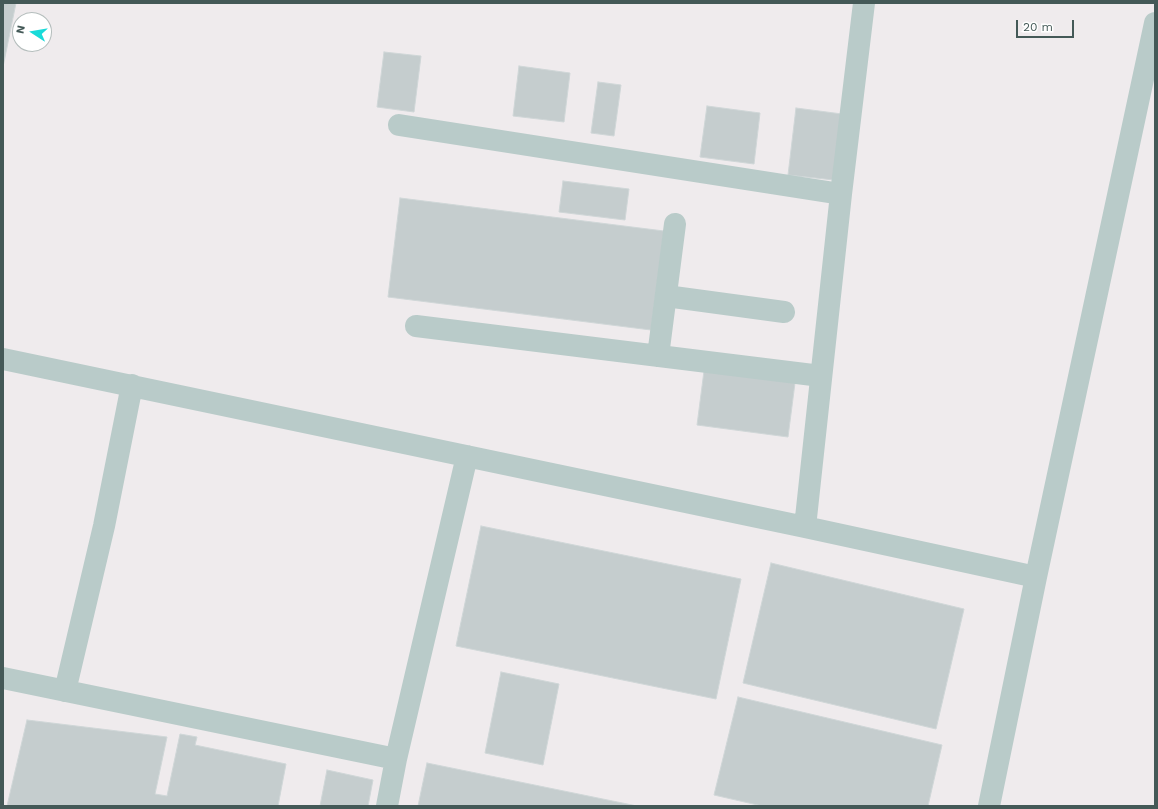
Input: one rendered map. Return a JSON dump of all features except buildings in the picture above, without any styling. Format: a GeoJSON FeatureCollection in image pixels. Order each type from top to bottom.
{"type":"FeatureCollection","features":[{"type":"Feature","properties":{"kind":"street"},"geometry":{"type":"LineString","coordinates":[[805,527],[841,194],[864,3]]}},
{"type":"Feature","properties":{"kind":"street"},"geometry":{"type":"LineString","coordinates":[[989,806],[1036,577],[1155,23]]}},
{"type":"Feature","properties":{"kind":"street"},"geometry":{"type":"LineString","coordinates":[[399,125],[841,194]]}},
{"type":"Feature","properties":{"kind":"street"},"geometry":{"type":"LineString","coordinates":[[658,356],[675,224]]}},
{"type":"Feature","properties":{"kind":"street"},"geometry":{"type":"LineString","coordinates":[[666,296],[784,312]]}},
{"type":"Feature","properties":{"kind":"street"},"geometry":{"type":"LineString","coordinates":[[416,326],[821,376]]}},
{"type":"Feature","properties":{"kind":"street"},"geometry":{"type":"LineString","coordinates":[[3,359],[805,527],[1036,577]]}},
{"type":"Feature","properties":{"kind":"street"},"geometry":{"type":"LineString","coordinates":[[65,691],[104,526],[132,385]]}},
{"type":"Feature","properties":{"kind":"street"},"geometry":{"type":"LineString","coordinates":[[387,806],[396,759],[467,456]]}},
{"type":"Feature","properties":{"kind":"street"},"geometry":{"type":"LineString","coordinates":[[3,678],[396,759]]}}]}
